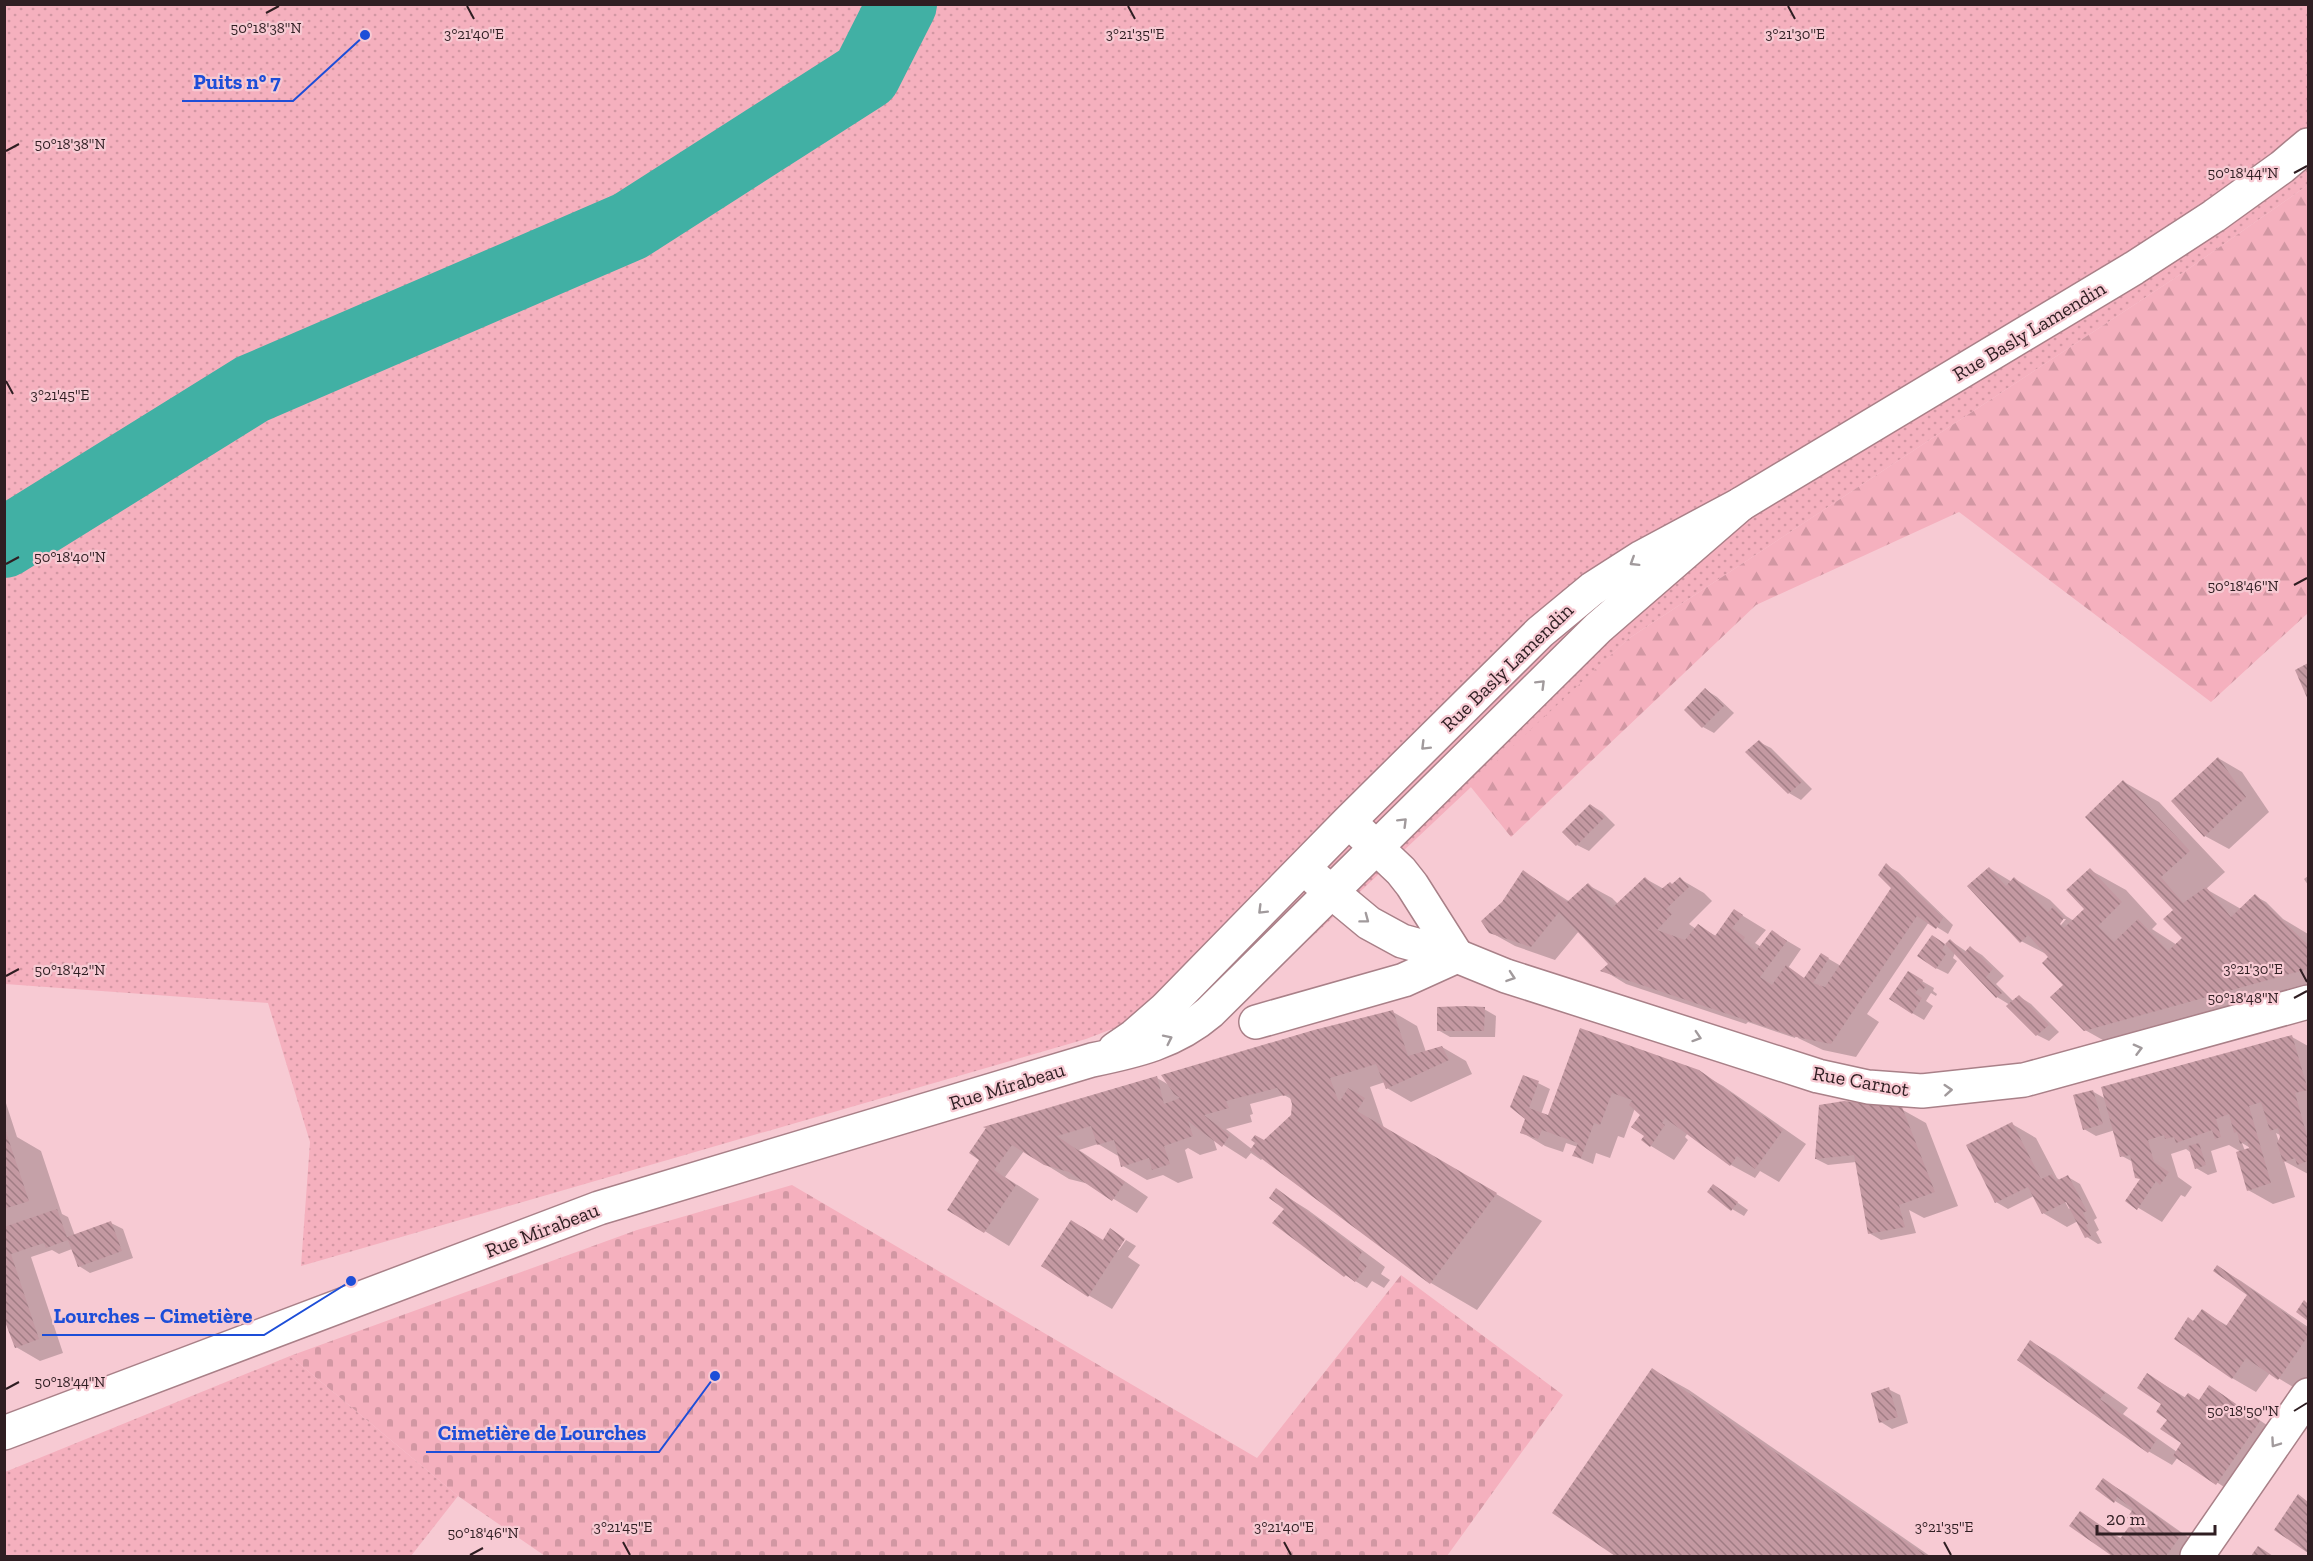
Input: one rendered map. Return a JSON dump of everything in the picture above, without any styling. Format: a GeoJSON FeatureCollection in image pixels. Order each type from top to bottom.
{"type":"FeatureCollection","features":[{"type":"Feature","properties":{"kind":"street","name":"Rue Basly Lamendin"},"geometry":{"type":"LineString","coordinates":[[1303,869],[1540,632],[1592,589],[1642,557],[1741,504],[2134,268],[2242,196],[2308,145]]}},
{"type":"Feature","properties":{"kind":"street","name":"Rue Basly Lamendin"},"geometry":{"type":"LineString","coordinates":[[1332,893],[1598,628],[1741,504]]}},
{"type":"Feature","properties":{"kind":"street"},"geometry":{"type":"LineString","coordinates":[[1256,1022],[1404,980],[1457,956],[1401,871],[1348,822]]}},
{"type":"Feature","properties":{"kind":"street","name":"Rue Carnot"},"geometry":{"type":"LineString","coordinates":[[1303,869],[1369,922],[1402,941],[1457,956],[1506,976],[1818,1076],[1896,1090],[1953,1089],[2024,1080],[2308,1002]]}},
{"type":"Feature","properties":{"kind":"street","name":"Rue Mirabeau"},"geometry":{"type":"LineString","coordinates":[[1092,1060],[1118,1047],[1150,1023],[1303,869]]}},
{"type":"Feature","properties":{"kind":"street","name":"Rue Mirabeau"},"geometry":{"type":"LineString","coordinates":[[4,1434],[599,1208],[1092,1060],[1160,1044],[1197,1023],[1332,893]]}},
{"type":"Feature","properties":{"kind":"street"},"geometry":{"type":"LineString","coordinates":[[2197,1557],[2308,1395]]}},
{"type":"Feature","properties":{"kind":"green space"},"geometry":{"type":"Polygon","coordinates":[[[4,5],[2308,5],[2308,185],[2184,272],[1628,639],[1312,937],[1269,969],[1086,1039],[301,1266],[310,1142],[268,1003],[5,984],[4,5]]]}},
{"type":"Feature","properties":{"kind":"green space"},"geometry":{"type":"Polygon","coordinates":[[[2308,185],[2308,613],[2211,702],[1959,512],[1756,605],[1511,837],[1470,786],[1628,639],[2184,272],[2308,185]]]}},
{"type":"Feature","properties":{"kind":"green space"},"geometry":{"type":"Polygon","coordinates":[[[792,1185],[1257,1458],[1401,1275],[1563,1395],[1447,1556],[545,1556],[458,1496],[290,1356],[637,1230],[792,1185]]]}},
{"type":"Feature","properties":{"kind":"green space"},"geometry":{"type":"Polygon","coordinates":[[[290,1356],[458,1496],[411,1556],[5,1556],[5,1472],[290,1356]]]}},
{"type":"Feature","properties":{"kind":"building"},"geometry":{"type":"Polygon","coordinates":[[[2308,663],[2308,700],[2295,670],[2308,663]]]}},
{"type":"Feature","properties":{"kind":"building"},"geometry":{"type":"Polygon","coordinates":[[[1705,688],[1724,706],[1702,728],[1684,710],[1705,688]]]}},
{"type":"Feature","properties":{"kind":"building"},"geometry":{"type":"Polygon","coordinates":[[[1759,740],[1802,782],[1788,794],[1745,752],[1759,740]]]}},
{"type":"Feature","properties":{"kind":"building"},"geometry":{"type":"Polygon","coordinates":[[[2218,757],[2246,797],[2204,837],[2171,801],[2218,757]]]}},
{"type":"Feature","properties":{"kind":"building"},"geometry":{"type":"Polygon","coordinates":[[[2123,780],[2190,851],[2161,877],[2183,903],[2206,887],[2231,917],[2255,894],[2308,945],[2308,969],[2084,1031],[2050,997],[2063,985],[2042,963],[2048,957],[2028,935],[2020,943],[1967,886],[1989,867],[2006,886],[2014,877],[2048,912],[2053,907],[2064,918],[2060,924],[2064,928],[2084,909],[2066,890],[2090,868],[2122,902],[2098,926],[2114,942],[2138,919],[2168,951],[2182,938],[2163,919],[2173,910],[2085,817],[2123,780]]]}},
{"type":"Feature","properties":{"kind":"building"},"geometry":{"type":"Polygon","coordinates":[[[1590,804],[1605,817],[1576,846],[1562,832],[1590,804]]]}},
{"type":"Feature","properties":{"kind":"building"},"geometry":{"type":"Polygon","coordinates":[[[1886,863],[1943,918],[1936,929],[1917,916],[1831,1044],[1796,1037],[1600,971],[1608,964],[1559,912],[1531,947],[1489,933],[1481,921],[1502,902],[1523,870],[1567,902],[1588,883],[1612,908],[1645,877],[1659,891],[1680,877],[1689,887],[1666,909],[1672,914],[1657,930],[1685,940],[1698,924],[1715,936],[1734,909],[1743,915],[1732,928],[1745,937],[1743,941],[1756,951],[1772,930],[1787,941],[1760,977],[1772,985],[1786,965],[1804,978],[1821,953],[1829,958],[1813,983],[1825,987],[1891,888],[1878,875],[1886,863]]]}},
{"type":"Feature","properties":{"kind":"building"},"geometry":{"type":"Polygon","coordinates":[[[1932,935],[1945,944],[1942,950],[1946,954],[1936,969],[1917,956],[1932,935]]]}},
{"type":"Feature","properties":{"kind":"building"},"geometry":{"type":"Polygon","coordinates":[[[1950,939],[1964,953],[1970,946],[1993,969],[1986,977],[2002,993],[1996,998],[1945,944],[1950,939]]]}},
{"type":"Feature","properties":{"kind":"building"},"geometry":{"type":"Polygon","coordinates":[[[1908,971],[1923,980],[1922,983],[1926,986],[1923,990],[1919,988],[1915,993],[1922,998],[1912,1014],[1889,999],[1908,971]]]}},
{"type":"Feature","properties":{"kind":"building"},"geometry":{"type":"Polygon","coordinates":[[[2019,995],[2049,1025],[2036,1036],[2006,1006],[2019,995]]]}},
{"type":"Feature","properties":{"kind":"building"},"geometry":{"type":"Polygon","coordinates":[[[1437,1007],[1485,1007],[1484,1031],[1437,1031],[1437,1007]]]}},
{"type":"Feature","properties":{"kind":"building"},"geometry":{"type":"Polygon","coordinates":[[[1393,1010],[1408,1056],[1442,1046],[1449,1060],[1386,1089],[1376,1064],[1330,1078],[1338,1100],[1340,1101],[1348,1088],[1365,1098],[1357,1111],[1497,1193],[1430,1284],[1250,1150],[1255,1143],[1251,1140],[1255,1135],[1264,1140],[1291,1115],[1292,1104],[1289,1094],[1283,1096],[1277,1088],[1226,1101],[1229,1108],[1204,1115],[1230,1135],[1222,1147],[1188,1121],[1193,1136],[1164,1146],[1170,1164],[1152,1170],[1149,1158],[1121,1167],[1114,1140],[1097,1145],[1091,1126],[1057,1136],[1125,1182],[1112,1201],[1069,1172],[1044,1165],[1012,1145],[994,1170],[1016,1185],[984,1233],[947,1210],[979,1160],[969,1153],[986,1128],[983,1127],[1157,1076],[1164,1104],[1180,1098],[1174,1094],[1161,1075],[1314,1030],[1393,1010]]]}},
{"type":"Feature","properties":{"kind":"building"},"geometry":{"type":"Polygon","coordinates":[[[1580,1028],[1699,1070],[1783,1130],[1755,1169],[1737,1156],[1730,1166],[1665,1118],[1662,1123],[1665,1125],[1650,1147],[1641,1140],[1644,1136],[1631,1127],[1640,1115],[1629,1105],[1632,1100],[1612,1093],[1600,1125],[1594,1123],[1581,1158],[1572,1156],[1578,1143],[1542,1130],[1538,1139],[1520,1133],[1525,1119],[1510,1107],[1523,1075],[1539,1081],[1529,1108],[1548,1115],[1580,1028]]]}},
{"type":"Feature","properties":{"kind":"building"},"geometry":{"type":"Polygon","coordinates":[[[2292,1035],[2308,1090],[2295,1093],[2308,1140],[2308,1161],[2297,1165],[2295,1158],[2283,1162],[2277,1143],[2280,1137],[2278,1128],[2270,1131],[2261,1102],[2249,1106],[2271,1183],[2247,1191],[2236,1152],[2249,1148],[2247,1141],[2240,1144],[2237,1132],[2234,1133],[2229,1114],[2216,1119],[2221,1137],[2215,1139],[2212,1130],[2176,1143],[2174,1137],[2165,1139],[2164,1135],[2148,1140],[2154,1162],[2169,1172],[2160,1185],[2156,1181],[2137,1210],[2125,1201],[2140,1179],[2135,1178],[2130,1155],[2120,1157],[2101,1087],[2292,1035]]]}},
{"type":"Feature","properties":{"kind":"building"},"geometry":{"type":"Polygon","coordinates":[[[2093,1090],[2103,1124],[2083,1130],[2073,1095],[2093,1090]]]}},
{"type":"Feature","properties":{"kind":"building"},"geometry":{"type":"Polygon","coordinates":[[[1844,1101],[1902,1107],[1935,1192],[1899,1205],[1905,1227],[1868,1234],[1854,1155],[1815,1159],[1819,1105],[1844,1101]]]}},
{"type":"Feature","properties":{"kind":"building"},"geometry":{"type":"Polygon","coordinates":[[[2012,1122],[2041,1179],[2052,1174],[2056,1181],[2068,1175],[2087,1211],[2083,1213],[2091,1236],[2085,1238],[2066,1202],[2042,1214],[2028,1187],[1995,1203],[1966,1145],[2012,1122]]]}},
{"type":"Feature","properties":{"kind":"building"},"geometry":{"type":"Polygon","coordinates":[[[4,1126],[29,1201],[4,1209],[4,1126]]]}},
{"type":"Feature","properties":{"kind":"building"},"geometry":{"type":"Polygon","coordinates":[[[2199,1143],[2206,1165],[2195,1169],[2188,1146],[2199,1143]]]}},
{"type":"Feature","properties":{"kind":"building"},"geometry":{"type":"Polygon","coordinates":[[[1713,1184],[1738,1202],[1731,1211],[1707,1192],[1713,1184]]]}},
{"type":"Feature","properties":{"kind":"building"},"geometry":{"type":"Polygon","coordinates":[[[1276,1188],[1362,1252],[1358,1259],[1367,1266],[1355,1282],[1346,1275],[1344,1277],[1272,1223],[1284,1209],[1269,1198],[1276,1188]]]}},
{"type":"Feature","properties":{"kind":"building"},"geometry":{"type":"Polygon","coordinates":[[[57,1209],[67,1237],[111,1221],[122,1251],[78,1267],[68,1240],[46,1248],[44,1243],[11,1254],[39,1339],[15,1348],[4,1319],[4,1227],[57,1209]]]}},
{"type":"Feature","properties":{"kind":"building"},"geometry":{"type":"Polygon","coordinates":[[[1071,1220],[1103,1240],[1110,1228],[1125,1239],[1088,1297],[1041,1266],[1071,1220]]]}},
{"type":"Feature","properties":{"kind":"building"},"geometry":{"type":"Polygon","coordinates":[[[2217,1265],[2308,1329],[2308,1336],[2278,1380],[2246,1358],[2232,1379],[2174,1339],[2188,1317],[2193,1321],[2202,1309],[2226,1326],[2247,1295],[2213,1271],[2217,1265]]]}},
{"type":"Feature","properties":{"kind":"building"},"geometry":{"type":"Polygon","coordinates":[[[2304,1300],[2308,1304],[2308,1321],[2296,1312],[2304,1300]]]}},
{"type":"Feature","properties":{"kind":"building"},"geometry":{"type":"Polygon","coordinates":[[[2030,1340],[2105,1393],[2100,1399],[2157,1439],[2148,1453],[2017,1360],[2030,1340]]]}},
{"type":"Feature","properties":{"kind":"building"},"geometry":{"type":"Polygon","coordinates":[[[1652,1368],[1927,1556],[1615,1556],[1552,1513],[1652,1368]]]}},
{"type":"Feature","properties":{"kind":"building"},"geometry":{"type":"Polygon","coordinates":[[[2147,1373],[2184,1398],[2188,1393],[2199,1400],[2209,1385],[2260,1421],[2216,1485],[2173,1456],[2181,1443],[2160,1429],[2167,1420],[2156,1412],[2161,1404],[2137,1388],[2147,1373]]]}},
{"type":"Feature","properties":{"kind":"building"},"geometry":{"type":"Polygon","coordinates":[[[1889,1387],[1898,1417],[1879,1423],[1871,1393],[1889,1387]]]}},
{"type":"Feature","properties":{"kind":"building"},"geometry":{"type":"Polygon","coordinates":[[[2103,1478],[2182,1534],[2166,1556],[2112,1556],[2069,1526],[2080,1511],[2120,1539],[2133,1521],[2127,1518],[2133,1509],[2117,1497],[2114,1503],[2095,1489],[2103,1478]]]}},
{"type":"Feature","properties":{"kind":"building"},"geometry":{"type":"Polygon","coordinates":[[[2298,1494],[2308,1502],[2308,1553],[2274,1530],[2298,1494]]]}},
{"type":"Feature","properties":{"kind":"building"},"geometry":{"type":"Polygon","coordinates":[[[2258,1546],[2273,1556],[2251,1556],[2258,1546]]]}},
{"type":"Feature","properties":{"kind":"waterway"},"geometry":{"type":"LineString","coordinates":[[4,543],[252,389],[630,226],[866,75],[902,4]]}},
{"type":"Feature","properties":{"kind":"place","name":"Puits n° 7"},"geometry":{"type":"Point","coordinates":[365,35]}},
{"type":"Feature","properties":{"kind":"place","name":"Lourches – Cimetière"},"geometry":{"type":"Point","coordinates":[351,1281]}},
{"type":"Feature","properties":{"kind":"place","name":"Cimetière de Lourches"},"geometry":{"type":"Point","coordinates":[715,1376]}}]}
